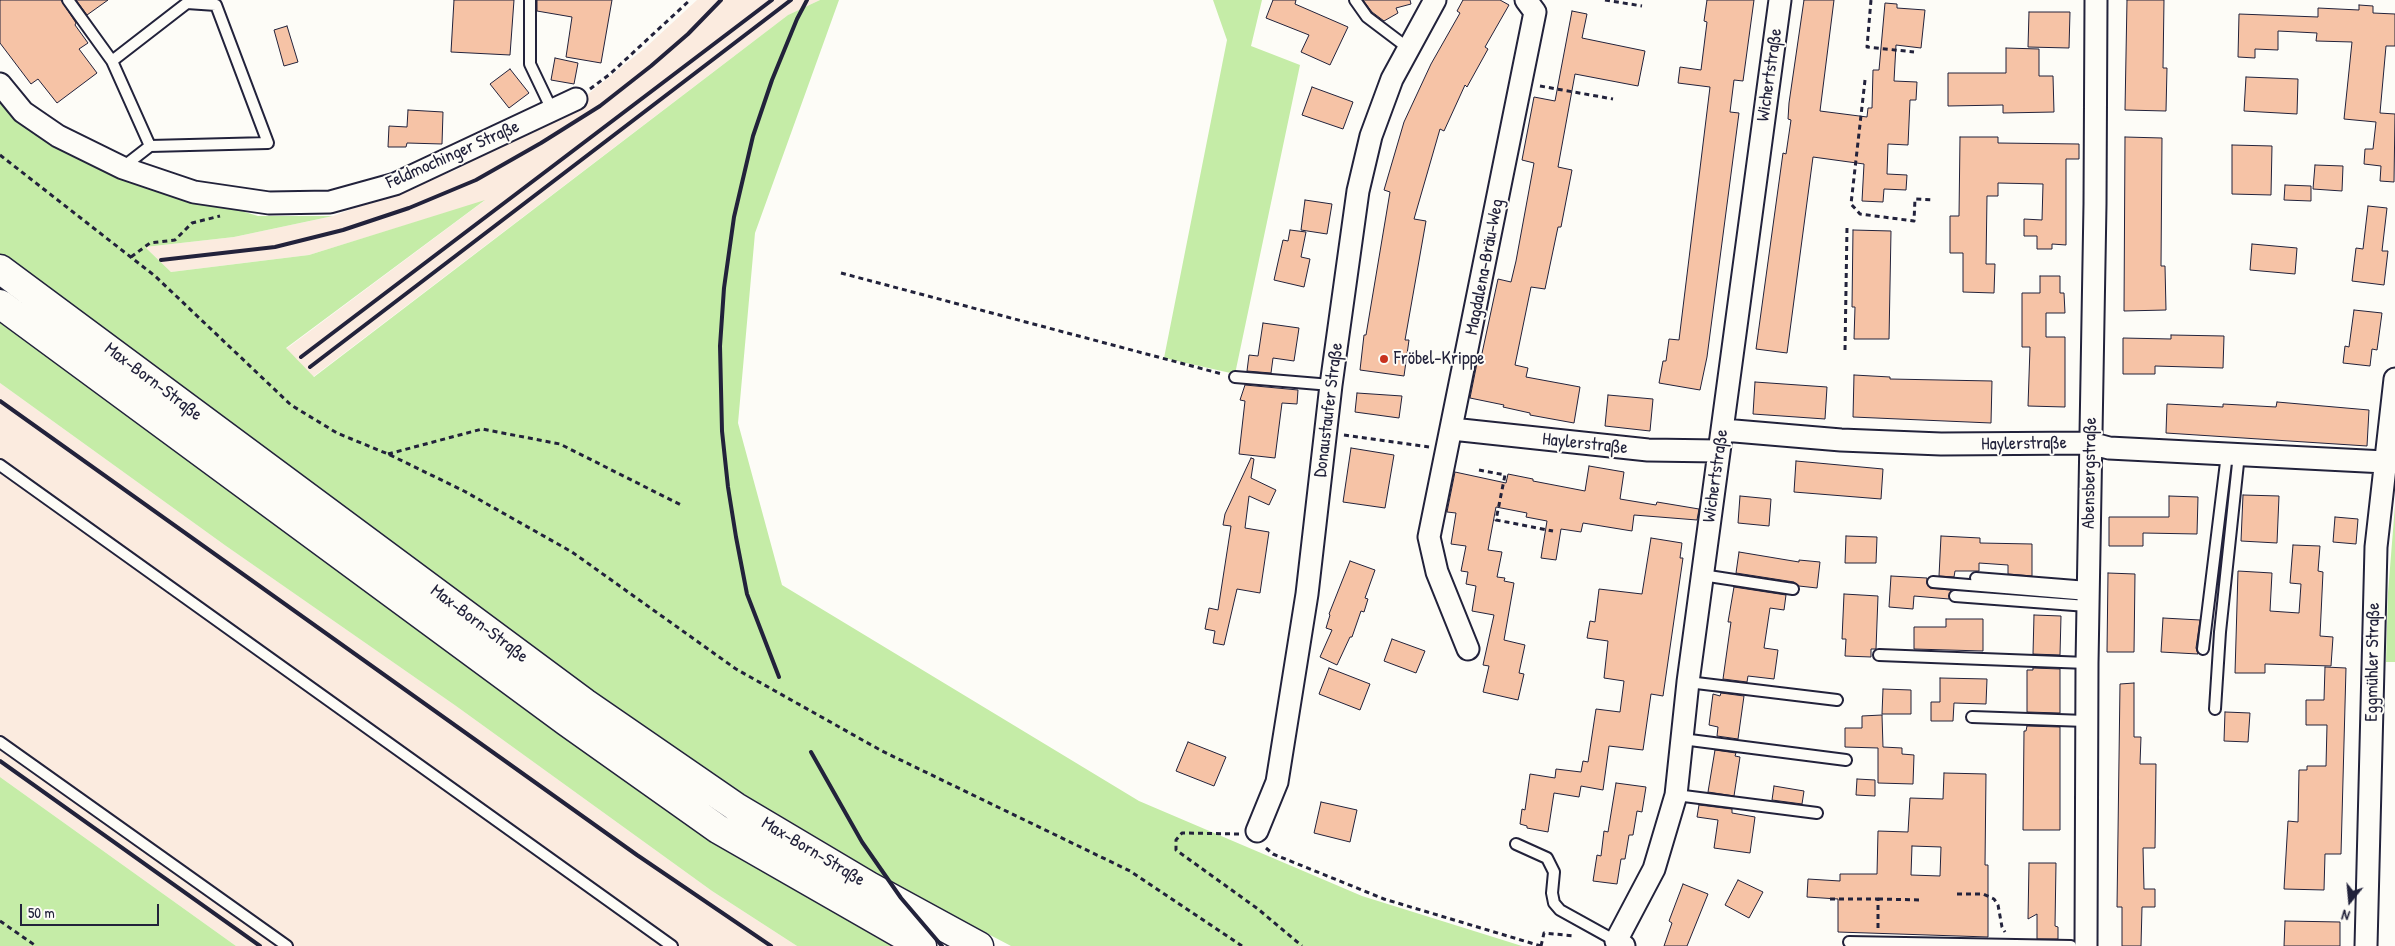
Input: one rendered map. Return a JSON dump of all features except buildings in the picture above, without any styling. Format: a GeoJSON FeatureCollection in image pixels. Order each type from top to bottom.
{"type":"FeatureCollection","features":[{"type":"Feature","properties":{"kind":"main road","name":"Max-Born-Straße"},"geometry":{"type":"LineString","coordinates":[[0,269],[585,703],[696,780],[736,807],[861,881],[978,946]]}},
{"type":"Feature","properties":{"kind":"main road","name":"Max-Born-Straße"},"geometry":{"type":"LineString","coordinates":[[0,304],[567,722],[718,829],[922,946]]}},
{"type":"Feature","properties":{"kind":"street","name":"Donaustaufer Straße"},"geometry":{"type":"LineString","coordinates":[[1257,831],[1277,782],[1308,594],[1331,385],[1358,191],[1371,136],[1392,79],[1435,0]]}},
{"type":"Feature","properties":{"kind":"street","name":"Magdalena-Bräu-Weg"},"geometry":{"type":"LineString","coordinates":[[1468,649],[1437,572],[1430,537],[1535,12],[1526,0]]}},
{"type":"Feature","properties":{"kind":"street","name":"Wichertstraße"},"geometry":{"type":"LineString","coordinates":[[1620,944],[1654,869],[1676,796],[1688,682],[1780,0]]}},
{"type":"Feature","properties":{"kind":"street","name":"Abensbergstraße"},"geometry":{"type":"LineString","coordinates":[[2086,946],[2086,721],[2095,204],[2096,0]]}},
{"type":"Feature","properties":{"kind":"street","name":"Feldmochinger Straße"},"geometry":{"type":"LineString","coordinates":[[0,84],[24,112],[58,136],[123,168],[194,192],[269,203],[330,202],[395,184],[576,99]]}},
{"type":"Feature","properties":{"kind":"street","name":"Eggmühler Straße"},"geometry":{"type":"LineString","coordinates":[[2366,946],[2376,547],[2395,379]]}},
{"type":"Feature","properties":{"kind":"street","name":"Haylerstraße"},"geometry":{"type":"LineString","coordinates":[[1452,429],[1638,449],[1719,451]]}},
{"type":"Feature","properties":{"kind":"street","name":"Haylerstraße"},"geometry":{"type":"LineString","coordinates":[[1723,430],[1841,440],[1941,444],[2090,443],[2109,448],[2385,462]]}},
{"type":"Feature","properties":{"kind":"lane"},"geometry":{"type":"LineString","coordinates":[[68,0],[112,61],[150,146]]}},
{"type":"Feature","properties":{"kind":"lane"},"geometry":{"type":"LineString","coordinates":[[530,0],[530,64],[552,110]]}},
{"type":"Feature","properties":{"kind":"lane"},"geometry":{"type":"LineString","coordinates":[[1355,0],[1367,17],[1408,48]]}},
{"type":"Feature","properties":{"kind":"lane"},"geometry":{"type":"LineString","coordinates":[[112,61],[187,3],[216,5],[268,142],[150,146],[123,168]]}},
{"type":"Feature","properties":{"kind":"lane"},"geometry":{"type":"LineString","coordinates":[[1234,377],[1331,385]]}},
{"type":"Feature","properties":{"kind":"lane"},"geometry":{"type":"LineString","coordinates":[[2203,649],[2233,454]]}},
{"type":"Feature","properties":{"kind":"lane"},"geometry":{"type":"LineString","coordinates":[[2215,709],[2233,454]]}},
{"type":"Feature","properties":{"kind":"lane"},"geometry":{"type":"LineString","coordinates":[[0,465],[672,946]]}},
{"type":"Feature","properties":{"kind":"lane"},"geometry":{"type":"LineString","coordinates":[[1702,575],[1792,589]]}},
{"type":"Feature","properties":{"kind":"lane"},"geometry":{"type":"LineString","coordinates":[[1976,578],[2088,596]]}},
{"type":"Feature","properties":{"kind":"lane"},"geometry":{"type":"LineString","coordinates":[[1933,582],[2088,596]]}},
{"type":"Feature","properties":{"kind":"lane"},"geometry":{"type":"LineString","coordinates":[[1955,596],[2088,596]]}},
{"type":"Feature","properties":{"kind":"lane"},"geometry":{"type":"LineString","coordinates":[[1879,655],[2087,663]]}},
{"type":"Feature","properties":{"kind":"lane"},"geometry":{"type":"LineString","coordinates":[[1688,682],[1837,700]]}},
{"type":"Feature","properties":{"kind":"lane"},"geometry":{"type":"LineString","coordinates":[[1972,717],[2086,721]]}},
{"type":"Feature","properties":{"kind":"lane"},"geometry":{"type":"LineString","coordinates":[[1682,740],[1846,760]]}},
{"type":"Feature","properties":{"kind":"lane"},"geometry":{"type":"LineString","coordinates":[[0,742],[287,946]]}},
{"type":"Feature","properties":{"kind":"lane"},"geometry":{"type":"LineString","coordinates":[[1676,796],[1818,813]]}},
{"type":"Feature","properties":{"kind":"lane"},"geometry":{"type":"LineString","coordinates":[[1516,844],[1547,858],[1554,872],[1552,893],[1554,904],[1560,910],[1620,944]]}},
{"type":"Feature","properties":{"kind":"lane"},"geometry":{"type":"LineString","coordinates":[[1849,942],[2071,946]]}},
{"type":"Feature","properties":{"kind":"path"},"geometry":{"type":"LineString","coordinates":[[576,99],[610,74],[690,0]]}},
{"type":"Feature","properties":{"kind":"path"},"geometry":{"type":"LineString","coordinates":[[1605,0],[1642,6]]}},
{"type":"Feature","properties":{"kind":"path"},"geometry":{"type":"LineString","coordinates":[[1871,0],[1867,47],[1914,52]]}},
{"type":"Feature","properties":{"kind":"path"},"geometry":{"type":"LineString","coordinates":[[1865,80],[1851,204],[1860,214],[1914,221],[1915,200],[1933,200]]}},
{"type":"Feature","properties":{"kind":"path"},"geometry":{"type":"LineString","coordinates":[[1522,82],[1613,99]]}},
{"type":"Feature","properties":{"kind":"path"},"geometry":{"type":"LineString","coordinates":[[0,155],[155,276],[291,405],[337,433],[388,454],[464,491],[572,552],[736,669],[882,751],[1130,871],[1242,946]]}},
{"type":"Feature","properties":{"kind":"path"},"geometry":{"type":"LineString","coordinates":[[132,258],[150,242],[175,240],[192,223],[221,216],[228,196]]}},
{"type":"Feature","properties":{"kind":"path"},"geometry":{"type":"LineString","coordinates":[[1845,350],[1847,228]]}},
{"type":"Feature","properties":{"kind":"path"},"geometry":{"type":"LineString","coordinates":[[841,274],[1234,377]]}},
{"type":"Feature","properties":{"kind":"path"},"geometry":{"type":"LineString","coordinates":[[388,454],[482,429],[560,444],[681,505]]}},
{"type":"Feature","properties":{"kind":"path"},"geometry":{"type":"LineString","coordinates":[[1327,432],[1447,450]]}},
{"type":"Feature","properties":{"kind":"path"},"geometry":{"type":"LineString","coordinates":[[1479,470],[1505,475],[1496,520],[1552,531]]}},
{"type":"Feature","properties":{"kind":"path"},"geometry":{"type":"LineString","coordinates":[[1302,946],[1258,909],[1176,850],[1176,840],[1182,833],[1240,834],[1257,831],[1260,842],[1274,854],[1384,900],[1541,946],[1544,934],[1578,936]]}},
{"type":"Feature","properties":{"kind":"path"},"geometry":{"type":"LineString","coordinates":[[1956,894],[1983,894],[1994,899],[1998,905],[2008,945]]}},
{"type":"Feature","properties":{"kind":"path"},"geometry":{"type":"LineString","coordinates":[[1830,899],[1922,900]]}},
{"type":"Feature","properties":{"kind":"path"},"geometry":{"type":"LineString","coordinates":[[1878,899],[1878,942]]}},
{"type":"Feature","properties":{"kind":"path"},"geometry":{"type":"LineString","coordinates":[[0,922],[36,946]]}},
{"type":"Feature","properties":{"kind":"shaded area"},"geometry":{"type":"Polygon","coordinates":[[[697,0],[820,0],[788,15],[313,377],[286,349],[484,201],[309,255],[171,272],[145,247],[234,237],[333,216],[456,170],[582,99],[645,48],[697,0]]]}},
{"type":"Feature","properties":{"kind":"shaded area"},"geometry":{"type":"Polygon","coordinates":[[[0,383],[226,546],[456,706],[712,891],[797,946],[236,946],[0,777],[0,383]]]}},
{"type":"Feature","properties":{"kind":"green space"},"geometry":{"type":"Polygon","coordinates":[[[820,0],[839,0],[755,233],[738,423],[782,585],[1139,801],[1362,896],[1522,946],[1011,946],[872,873],[742,793],[591,691],[0,254],[0,82],[112,172],[258,216],[333,216],[234,237],[145,247],[171,272],[309,255],[485,200],[286,348],[314,377],[788,15],[820,0]]]}},
{"type":"Feature","properties":{"kind":"green space"},"geometry":{"type":"Polygon","coordinates":[[[1213,0],[1262,0],[1251,46],[1300,65],[1235,374],[1164,358],[1227,40],[1213,0]]]}},
{"type":"Feature","properties":{"kind":"green space"},"geometry":{"type":"Polygon","coordinates":[[[0,319],[707,835],[892,946],[797,946],[712,891],[456,706],[226,546],[0,383],[0,319]]]}},
{"type":"Feature","properties":{"kind":"green space"},"geometry":{"type":"Polygon","coordinates":[[[2395,505],[2395,662],[2386,662],[2388,593],[2395,505]]]}},
{"type":"Feature","properties":{"kind":"green space"},"geometry":{"type":"Polygon","coordinates":[[[0,777],[236,946],[0,946],[0,777]]]}},
{"type":"Feature","properties":{"kind":"railway"},"geometry":{"type":"LineString","coordinates":[[161,260],[275,247],[343,230],[409,208],[476,180],[541,143],[600,106],[688,34],[721,0]]}},
{"type":"Feature","properties":{"kind":"railway"},"geometry":{"type":"LineString","coordinates":[[301,357],[772,0]]}},
{"type":"Feature","properties":{"kind":"railway"},"geometry":{"type":"LineString","coordinates":[[310,367],[791,0]]}},
{"type":"Feature","properties":{"kind":"railway"},"geometry":{"type":"LineString","coordinates":[[779,677],[747,594],[736,537],[722,431],[720,346],[724,288],[734,217],[753,136],[772,80],[797,19],[807,0]]}},
{"type":"Feature","properties":{"kind":"railway"},"geometry":{"type":"LineString","coordinates":[[0,401],[637,855],[771,946]]}},
{"type":"Feature","properties":{"kind":"railway"},"geometry":{"type":"LineString","coordinates":[[811,752],[862,842],[901,898],[942,946]]}},
{"type":"Feature","properties":{"kind":"railway"},"geometry":{"type":"LineString","coordinates":[[0,761],[260,946]]}},
{"type":"Feature","properties":{"kind":"place","name":"Fröbel-Krippe"},"geometry":{"type":"Point","coordinates":[1384,359]}}]}
